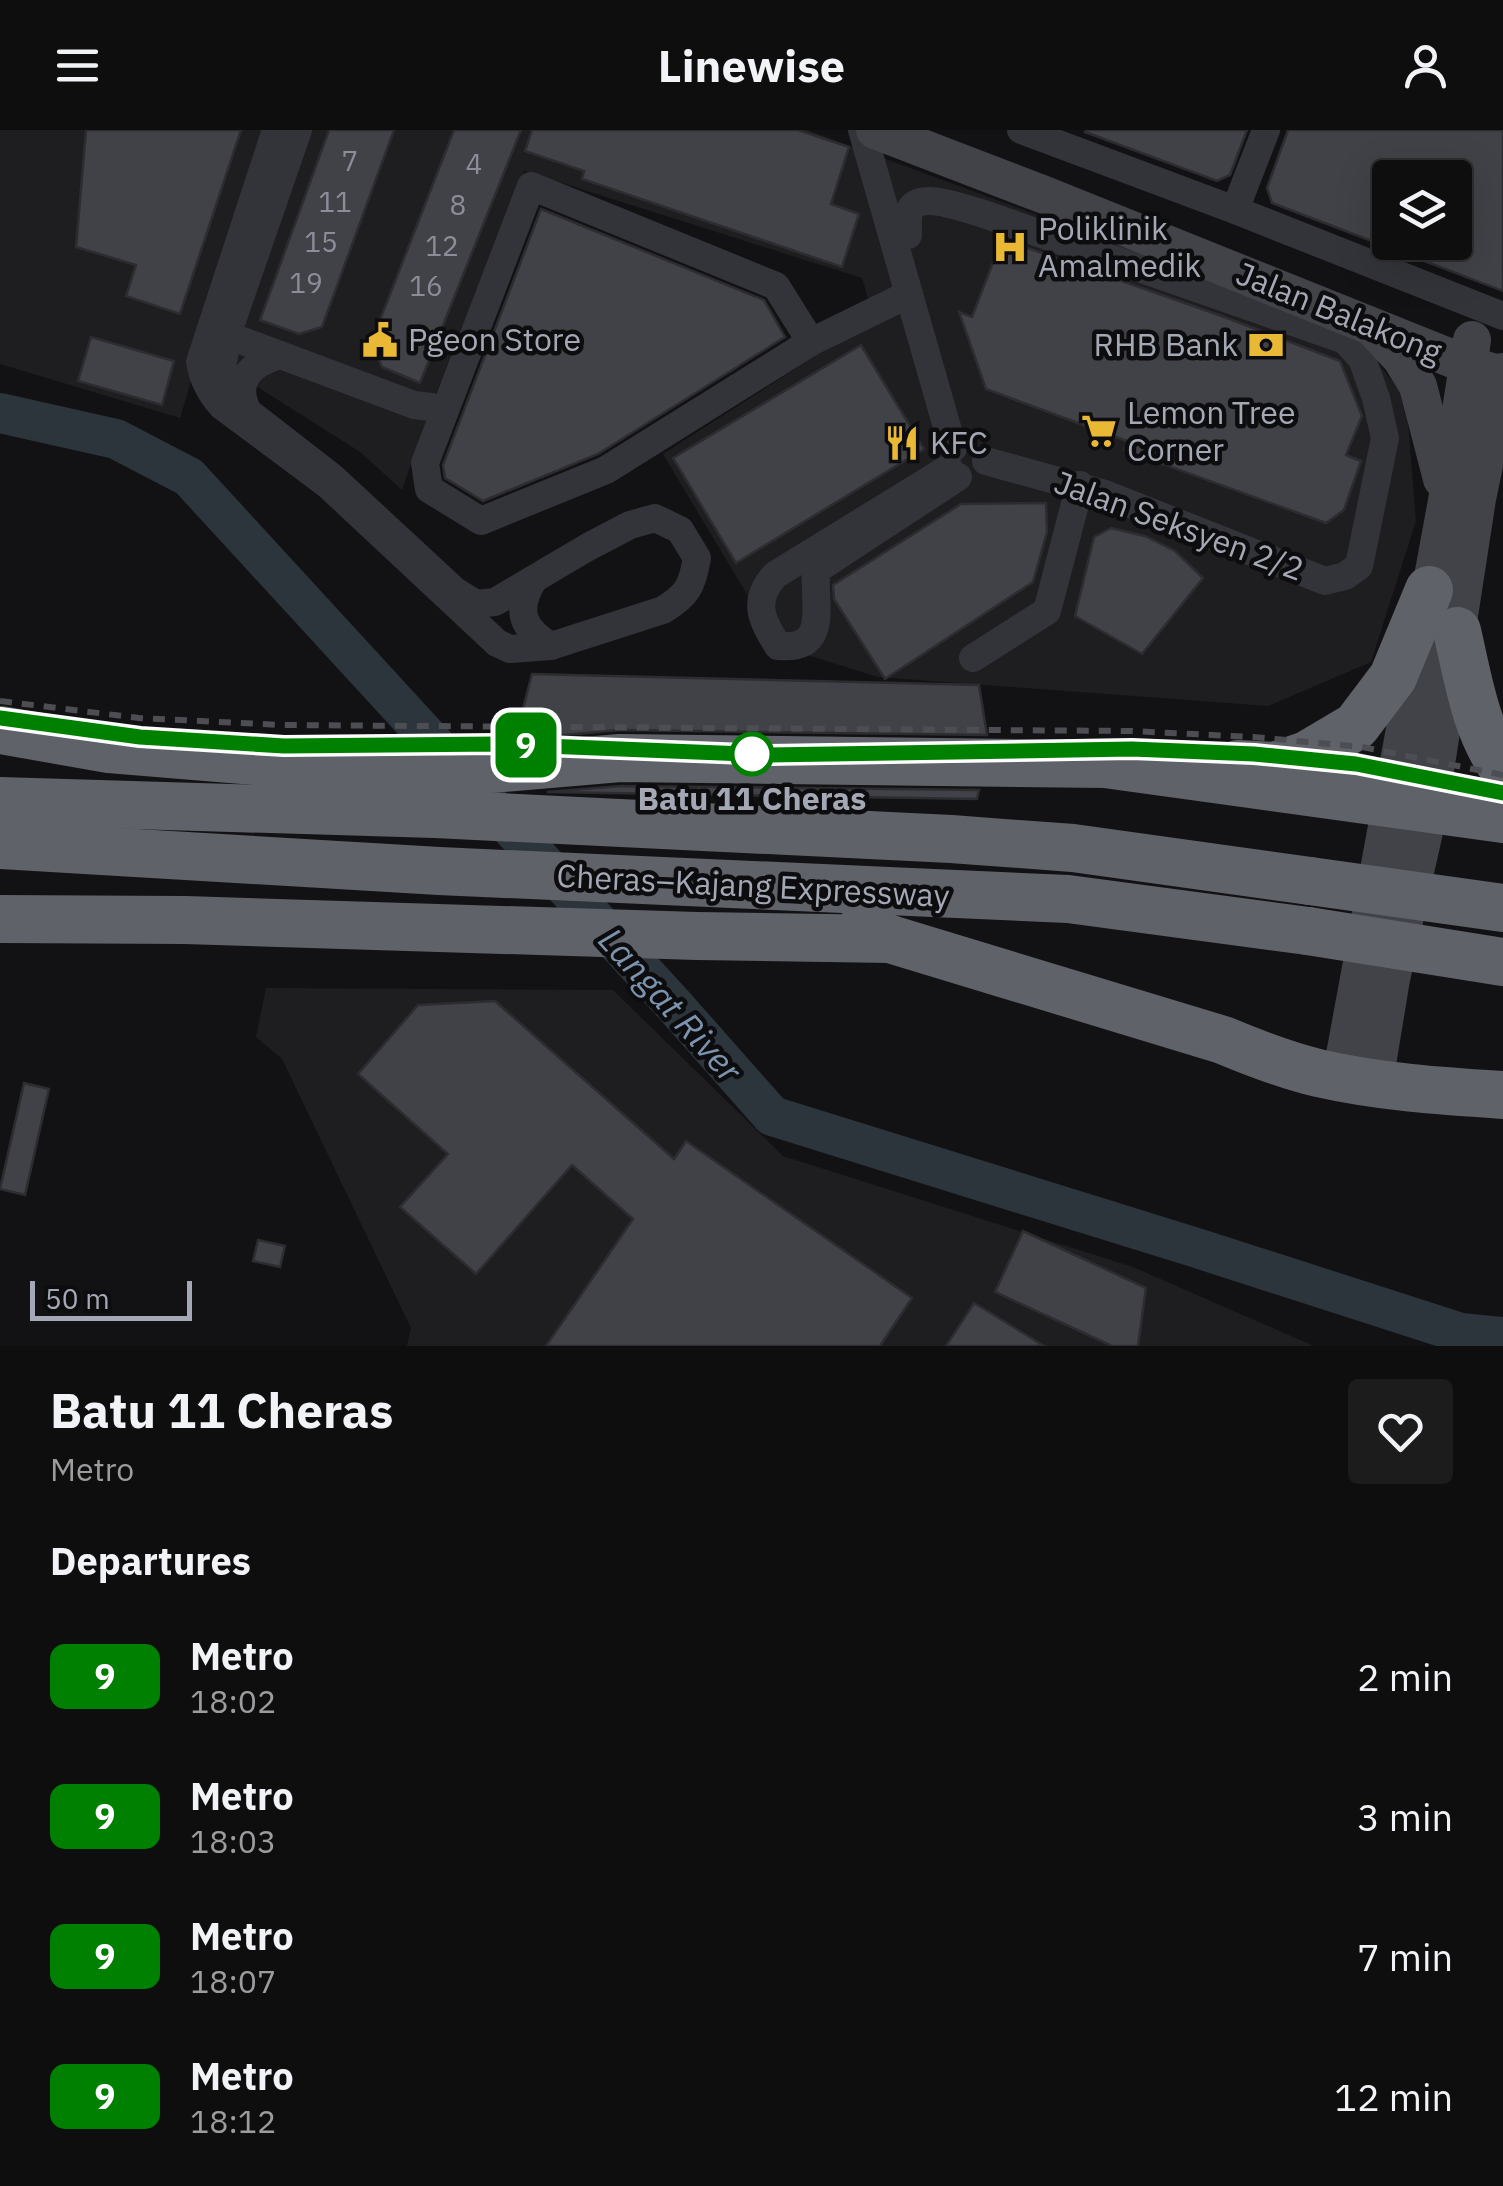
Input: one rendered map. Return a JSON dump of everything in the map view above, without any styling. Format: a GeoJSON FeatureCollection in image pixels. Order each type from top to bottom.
{"type":"FeatureCollection","features":[{"type":"Feature","properties":{"kind":"highway"},"geometry":{"type":"LineString","coordinates":[[0,750],[104,769],[172,776],[418,792],[638,793],[1105,764],[1163,757],[1275,766],[1307,755],[1356,726],[1393,677],[1429,590]]}},
{"type":"Feature","properties":{"kind":"highway"},"geometry":{"type":"LineString","coordinates":[[1457,631],[1484,734],[1503,768]]}},
{"type":"Feature","properties":{"kind":"highway"},"geometry":{"type":"LineString","coordinates":[[0,730],[418,792]]}},
{"type":"Feature","properties":{"kind":"highway"},"geometry":{"type":"LineString","coordinates":[[1105,764],[1503,819]]}},
{"type":"Feature","properties":{"kind":"highway","name":"Cheras–Kajang Expressway"},"geometry":{"type":"LineString","coordinates":[[0,801],[418,792],[638,793],[951,839],[1073,848],[1503,908]]}},
{"type":"Feature","properties":{"kind":"highway","name":"Cheras–Kajang Expressway"},"geometry":{"type":"LineString","coordinates":[[0,844],[439,871],[1068,899],[1503,962]]}},
{"type":"Feature","properties":{"kind":"highway"},"geometry":{"type":"LineString","coordinates":[[740,885],[890,938],[1318,1073],[1412,1089],[1503,1094]]}},
{"type":"Feature","properties":{"kind":"highway"},"geometry":{"type":"LineString","coordinates":[[0,919],[890,938]]}},
{"type":"Feature","properties":{"kind":"highway"},"geometry":{"type":"LineString","coordinates":[[1223,1040],[1280,1041],[1362,1057],[1503,1067]]}},
{"type":"Feature","properties":{"kind":"street"},"geometry":{"type":"LineString","coordinates":[[276,130],[225,322],[224,385],[229,398],[332,477],[464,598],[476,604],[495,602],[630,525],[655,518],[680,530],[697,558],[692,584],[680,600],[663,610],[551,646],[510,649],[497,643],[328,485],[222,406],[207,386],[200,362],[225,322],[298,130]]}},
{"type":"Feature","properties":{"kind":"street"},"geometry":{"type":"LineString","coordinates":[[862,130],[909,294],[963,459]]}},
{"type":"Feature","properties":{"kind":"street","name":"Jalan Balakong"},"geometry":{"type":"LineString","coordinates":[[875,130],[928,138],[1492,363]]}},
{"type":"Feature","properties":{"kind":"street"},"geometry":{"type":"LineString","coordinates":[[1021,130],[1503,316]]}},
{"type":"Feature","properties":{"kind":"street"},"geometry":{"type":"LineString","coordinates":[[1235,210],[1266,130]]}},
{"type":"Feature","properties":{"kind":"street"},"geometry":{"type":"LineString","coordinates":[[928,138],[898,152],[891,163],[963,459]]}},
{"type":"Feature","properties":{"kind":"street","name":"Jalan Balakong"},"geometry":{"type":"LineString","coordinates":[[928,138],[1368,323],[1492,363]]}},
{"type":"Feature","properties":{"kind":"street"},"geometry":{"type":"LineString","coordinates":[[811,342],[776,286],[531,186],[437,409],[425,463],[429,488],[481,522],[606,470],[811,342],[909,294]]}},
{"type":"Feature","properties":{"kind":"street"},"geometry":{"type":"LineString","coordinates":[[908,235],[910,210],[929,199],[981,213],[1345,340],[1362,359],[1386,438],[1433,438]]}},
{"type":"Feature","properties":{"kind":"street"},"geometry":{"type":"LineString","coordinates":[[225,322],[280,354],[414,405],[437,409]]}},
{"type":"Feature","properties":{"kind":"street"},"geometry":{"type":"LineString","coordinates":[[225,322],[420,394],[437,409]]}},
{"type":"Feature","properties":{"kind":"street"},"geometry":{"type":"LineString","coordinates":[[1368,323],[1401,358],[1418,386],[1433,438],[1462,500],[1457,631],[1410,806]]}},
{"type":"Feature","properties":{"kind":"street"},"geometry":{"type":"LineString","coordinates":[[248,412],[243,402],[249,370],[280,354]]}},
{"type":"Feature","properties":{"kind":"street"},"geometry":{"type":"LineString","coordinates":[[1362,1057],[1391,979],[1429,590],[1462,500],[1492,363]]}},
{"type":"Feature","properties":{"kind":"street","name":"Jalan Seksyen 2/2"},"geometry":{"type":"LineString","coordinates":[[963,459],[1080,485],[1325,580],[1345,576],[1359,566],[1386,438]]}},
{"type":"Feature","properties":{"kind":"street"},"geometry":{"type":"LineString","coordinates":[[1462,500],[1503,457]]}},
{"type":"Feature","properties":{"kind":"street"},"geometry":{"type":"LineString","coordinates":[[963,459],[816,570],[816,628],[808,640],[793,647],[778,646],[763,622],[760,604],[767,584],[963,459]]}},
{"type":"Feature","properties":{"kind":"street"},"geometry":{"type":"LineString","coordinates":[[972,658],[1048,611],[1080,485]]}},
{"type":"Feature","properties":{"kind":"street"},"geometry":{"type":"LineString","coordinates":[[532,582],[522,604],[524,618],[533,634],[551,646]]}},
{"type":"Feature","properties":{"kind":"shaded area"},"geometry":{"type":"Polygon","coordinates":[[[0,130],[266,130],[180,418],[0,364],[0,130]]]}},
{"type":"Feature","properties":{"kind":"shaded area"},"geometry":{"type":"Polygon","coordinates":[[[302,130],[807,130],[1352,331],[1406,398],[1416,521],[1371,662],[1268,706],[878,677],[778,646],[663,454],[874,318],[862,278],[524,171],[402,490],[360,452],[245,379],[232,349],[302,130]]]}},
{"type":"Feature","properties":{"kind":"shaded area"},"geometry":{"type":"Polygon","coordinates":[[[266,988],[613,990],[783,1156],[1133,1267],[1314,1346],[407,1346],[411,1328],[282,1059],[256,1037],[266,988]]]}},
{"type":"Feature","properties":{"kind":"building"},"geometry":{"type":"Polygon","coordinates":[[[86,130],[241,130],[180,314],[126,296],[136,265],[76,247],[86,130]]]}},
{"type":"Feature","properties":{"kind":"building"},"geometry":{"type":"Polygon","coordinates":[[[329,130],[394,130],[322,327],[299,334],[260,320],[329,130]]]}},
{"type":"Feature","properties":{"kind":"building"},"geometry":{"type":"Polygon","coordinates":[[[454,130],[521,130],[420,383],[382,367],[371,343],[454,130]]]}},
{"type":"Feature","properties":{"kind":"building"},"geometry":{"type":"Polygon","coordinates":[[[532,130],[798,130],[849,147],[831,204],[859,214],[842,267],[582,179],[584,171],[525,151],[532,130]]]}},
{"type":"Feature","properties":{"kind":"building"},"geometry":{"type":"Polygon","coordinates":[[[1086,130],[1247,130],[1230,175],[1217,181],[1086,130]]]}},
{"type":"Feature","properties":{"kind":"building"},"geometry":{"type":"Polygon","coordinates":[[[1288,130],[1503,130],[1503,291],[1422,260],[1472,260],[1472,160],[1372,160],[1372,241],[1272,203],[1267,188],[1288,130]]]}},
{"type":"Feature","properties":{"kind":"building"},"geometry":{"type":"Polygon","coordinates":[[[541,209],[764,300],[785,337],[598,454],[483,501],[445,478],[443,465],[541,209]]]}},
{"type":"Feature","properties":{"kind":"building"},"geometry":{"type":"Polygon","coordinates":[[[1002,239],[1340,361],[1362,416],[1346,455],[1361,461],[1344,510],[1326,523],[1124,450],[1127,441],[986,389],[959,312],[972,317],[1002,239]]]}},
{"type":"Feature","properties":{"kind":"building"},"geometry":{"type":"Polygon","coordinates":[[[91,337],[174,361],[162,405],[78,381],[91,337]]]}},
{"type":"Feature","properties":{"kind":"building"},"geometry":{"type":"Polygon","coordinates":[[[861,345],[924,449],[736,563],[673,458],[861,345]]]}},
{"type":"Feature","properties":{"kind":"building"},"geometry":{"type":"Polygon","coordinates":[[[1046,503],[1047,532],[1033,582],[885,679],[834,599],[833,585],[961,504],[1046,503]]]}},
{"type":"Feature","properties":{"kind":"building"},"geometry":{"type":"Polygon","coordinates":[[[1111,528],[1145,536],[1175,551],[1203,578],[1142,654],[1075,616],[1094,537],[1111,528]]]}},
{"type":"Feature","properties":{"kind":"building"},"geometry":{"type":"Polygon","coordinates":[[[532,674],[979,685],[987,735],[620,730],[519,739],[517,732],[532,674]]]}},
{"type":"Feature","properties":{"kind":"building"},"geometry":{"type":"Polygon","coordinates":[[[621,786],[979,790],[977,799],[547,792],[621,786]]]}},
{"type":"Feature","properties":{"kind":"building"},"geometry":{"type":"Polygon","coordinates":[[[495,1001],[674,1159],[686,1141],[912,1298],[880,1346],[546,1346],[633,1219],[572,1165],[476,1274],[400,1207],[448,1154],[358,1074],[418,1005],[495,1001]]]}},
{"type":"Feature","properties":{"kind":"building"},"geometry":{"type":"Polygon","coordinates":[[[24,1083],[49,1089],[25,1195],[0,1189],[24,1083]]]}},
{"type":"Feature","properties":{"kind":"building"},"geometry":{"type":"Polygon","coordinates":[[[1023,1231],[1146,1288],[1138,1346],[1112,1346],[995,1292],[1023,1231]]]}},
{"type":"Feature","properties":{"kind":"building"},"geometry":{"type":"Polygon","coordinates":[[[258,1240],[285,1246],[280,1267],[253,1261],[258,1240]]]}},
{"type":"Feature","properties":{"kind":"building"},"geometry":{"type":"Polygon","coordinates":[[[974,1303],[994,1315],[1044,1346],[946,1346],[974,1303]]]}},
{"type":"Feature","properties":{"kind":"waterway","name":"Langat River"},"geometry":{"type":"LineString","coordinates":[[0,413],[116,439],[189,477],[772,1116],[1461,1333],[1503,1337]]}},
{"type":"Feature","properties":{"kind":"railway"},"geometry":{"type":"LineString","coordinates":[[0,701],[139,718],[282,725],[1131,731],[1253,737],[1362,747],[1503,775]]}},
{"type":"Feature","properties":{"kind":"railway"},"geometry":{"type":"LineString","coordinates":[[0,718],[140,737],[284,746],[497,744],[768,755],[1133,749],[1254,754],[1355,763],[1503,793]]}},
{"type":"Feature","properties":{"kind":"metro line","name":"9"},"geometry":{"type":"LineString","coordinates":[[0,718],[140,737],[284,746],[498,744],[768,755],[1132,749],[1254,754],[1356,764],[1503,793]]}},
{"type":"Feature","properties":{"kind":"place","name":"Poliklinik Amalmedik"},"geometry":{"type":"Point","coordinates":[1010,247]}},
{"type":"Feature","properties":{"kind":"place","name":"Pgeon Store"},"geometry":{"type":"Point","coordinates":[380,340]}},
{"type":"Feature","properties":{"kind":"place","name":"RHB Bank"},"geometry":{"type":"Point","coordinates":[1266,345]}},
{"type":"Feature","properties":{"kind":"place","name":"Lemon Tree Corner"},"geometry":{"type":"Point","coordinates":[1099,431]}},
{"type":"Feature","properties":{"kind":"place","name":"KFC"},"geometry":{"type":"Point","coordinates":[902,443]}},
{"type":"Feature","properties":{"kind":"place","name":"Batu 11 Cheras"},"geometry":{"type":"Point","coordinates":[752,754]}}]}
